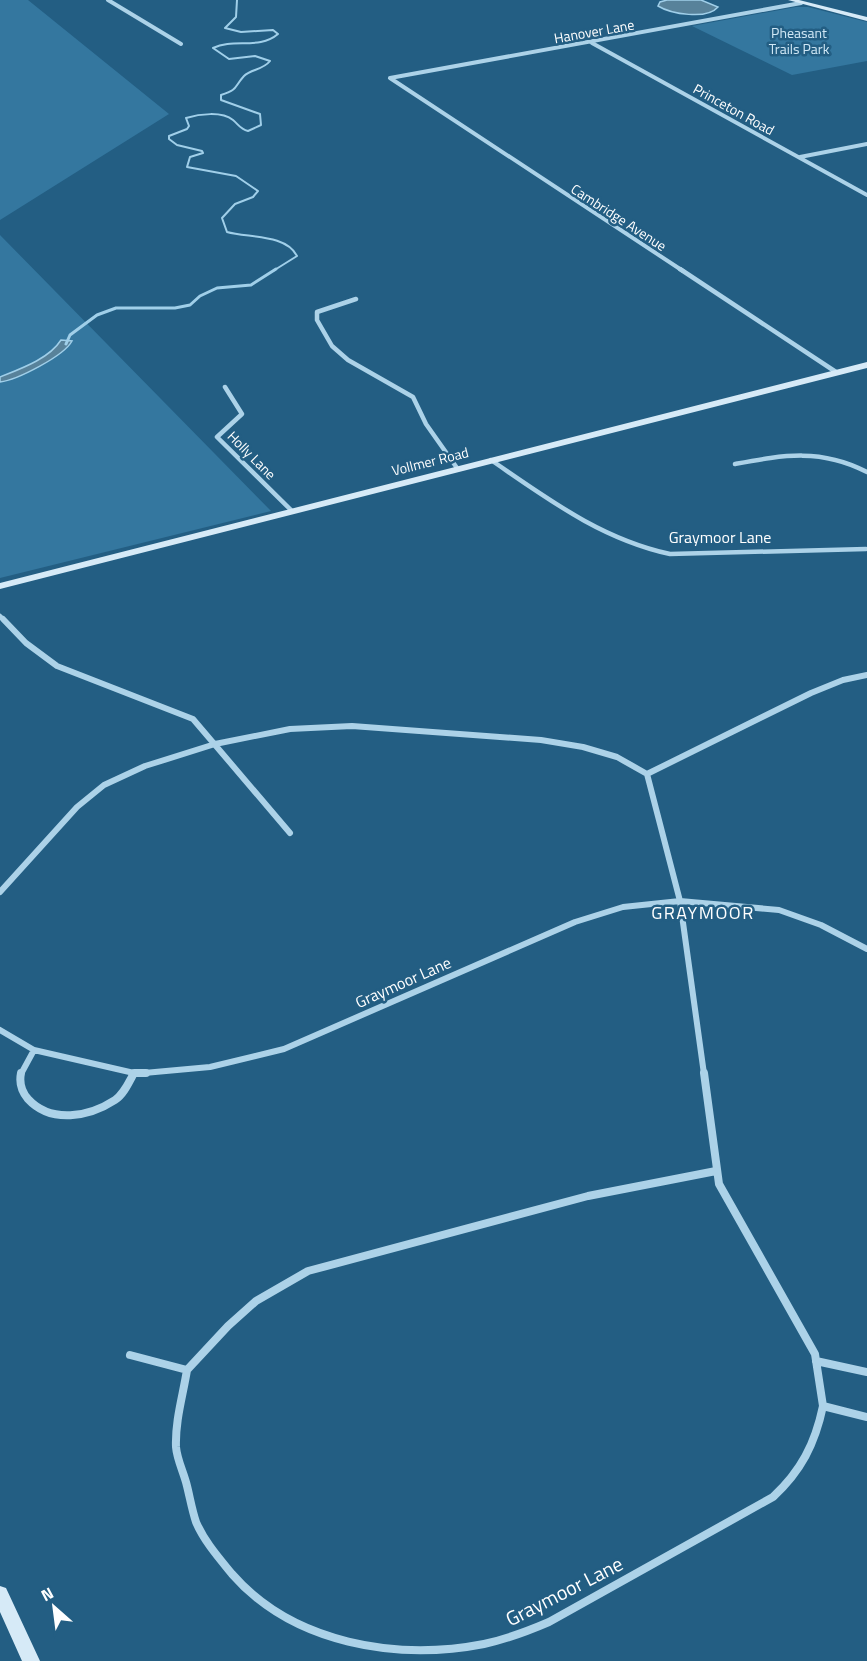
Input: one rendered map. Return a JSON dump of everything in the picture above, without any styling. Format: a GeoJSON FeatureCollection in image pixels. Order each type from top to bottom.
{"type":"FeatureCollection","features":[{"type":"Feature","properties":{"kind":"main road"},"geometry":{"type":"LineString","coordinates":[[791,0],[865,18]]}},
{"type":"Feature","properties":{"kind":"main road","name":"Vollmer Road"},"geometry":{"type":"LineString","coordinates":[[0,586],[867,365]]}},
{"type":"Feature","properties":{"kind":"main road"},"geometry":{"type":"LineString","coordinates":[[0,1593],[31,1661]]}},
{"type":"Feature","properties":{"kind":"street"},"geometry":{"type":"LineString","coordinates":[[108,0],[181,44]]}},
{"type":"Feature","properties":{"kind":"street","name":"Hanover Lane"},"geometry":{"type":"LineString","coordinates":[[390,78],[801,3]]}},
{"type":"Feature","properties":{"kind":"street","name":"Princeton Road"},"geometry":{"type":"LineString","coordinates":[[591,42],[867,195]]}},
{"type":"Feature","properties":{"kind":"street","name":"Cambridge Avenue"},"geometry":{"type":"LineString","coordinates":[[390,78],[836,372]]}},
{"type":"Feature","properties":{"kind":"street"},"geometry":{"type":"LineString","coordinates":[[800,158],[867,144]]}},
{"type":"Feature","properties":{"kind":"street"},"geometry":{"type":"LineString","coordinates":[[356,298],[317,312],[317,320],[332,346],[348,360],[413,397],[426,424],[457,468]]}},
{"type":"Feature","properties":{"kind":"street","name":"Holly Lane"},"geometry":{"type":"LineString","coordinates":[[225,387],[242,414],[217,437],[291,510]]}},
{"type":"Feature","properties":{"kind":"street"},"geometry":{"type":"LineString","coordinates":[[735,464],[785,455],[820,454],[845,459],[867,472]]}},
{"type":"Feature","properties":{"kind":"street","name":"Graymoor Lane"},"geometry":{"type":"LineString","coordinates":[[491,460],[592,528],[645,550],[670,554],[866,549],[867,542]]}},
{"type":"Feature","properties":{"kind":"street"},"geometry":{"type":"LineString","coordinates":[[0,616],[26,643],[57,666],[193,718],[290,833]]}},
{"type":"Feature","properties":{"kind":"street"},"geometry":{"type":"LineString","coordinates":[[0,892],[77,807],[104,785],[145,766],[214,744],[290,729],[352,726],[541,740],[583,747],[617,757],[647,774],[811,693],[843,680],[867,675]]}},
{"type":"Feature","properties":{"kind":"street","name":"Graymoor Lane"},"geometry":{"type":"LineString","coordinates":[[187,1370],[176,1446],[198,1525],[237,1582],[283,1617],[311,1630],[375,1647],[423,1651],[452,1650],[486,1645],[533,1630],[758,1507],[785,1487],[808,1457],[819,1429],[823,1406],[816,1362],[814,1354],[719,1184],[680,901],[647,774]]}},
{"type":"Feature","properties":{"kind":"street","name":"Graymoor Lane"},"geometry":{"type":"LineString","coordinates":[[0,1030],[34,1050],[134,1073],[195,1069],[239,1062],[284,1049],[575,922],[623,907],[680,901],[779,910],[821,925],[867,949]]}},
{"type":"Feature","properties":{"kind":"street"},"geometry":{"type":"LineString","coordinates":[[34,1050],[23,1066],[19,1080],[22,1094],[40,1112],[66,1117],[95,1111],[118,1098],[134,1073]]}},
{"type":"Feature","properties":{"kind":"street"},"geometry":{"type":"LineString","coordinates":[[130,1355],[187,1370],[233,1319],[249,1305],[289,1279],[308,1271],[588,1196],[716,1171]]}},
{"type":"Feature","properties":{"kind":"street"},"geometry":{"type":"LineString","coordinates":[[816,1362],[867,1372]]}},
{"type":"Feature","properties":{"kind":"street"},"geometry":{"type":"LineString","coordinates":[[823,1406],[867,1417]]}},
{"type":"Feature","properties":{"kind":"green space"},"geometry":{"type":"Polygon","coordinates":[[[0,0],[28,0],[169,114],[0,220],[0,0]]]}},
{"type":"Feature","properties":{"kind":"green space","name":"Pheasant Trails Park"},"geometry":{"type":"Polygon","coordinates":[[[796,7],[808,7],[867,22],[867,61],[792,75],[692,26],[796,7]]]}},
{"type":"Feature","properties":{"kind":"green space"},"geometry":{"type":"Polygon","coordinates":[[[0,235],[271,511],[0,578],[0,235]]]}},
{"type":"Feature","properties":{"kind":"shaded area"},"geometry":{"type":"Polygon","coordinates":[[[701,0],[718,7],[713,11],[698,15],[680,13],[658,6],[660,2],[701,0]]]}},
{"type":"Feature","properties":{"kind":"shaded area"},"geometry":{"type":"Polygon","coordinates":[[[61,340],[72,341],[60,353],[39,366],[17,377],[0,382],[0,377],[42,358],[61,340]]]}},
{"type":"Feature","properties":{"kind":"waterway"},"geometry":{"type":"LineString","coordinates":[[237,0],[236,17],[225,28],[241,32],[273,30],[278,34],[263,42],[229,44],[213,48],[229,59],[255,56],[270,61],[244,76],[233,90],[221,95],[221,100],[260,114],[261,125],[248,131],[223,115],[197,115],[186,118],[189,126],[187,129],[169,136],[169,139],[177,145],[202,151],[203,153],[190,157],[187,167],[236,176],[258,191],[253,197],[235,204],[222,218],[227,232],[276,240],[292,249],[297,256],[273,271]]}},
{"type":"Feature","properties":{"kind":"waterway"},"geometry":{"type":"LineString","coordinates":[[66,344],[70,335],[97,315],[116,308],[175,308],[190,305],[200,296],[217,288],[251,285],[276,269]]}},
{"type":"Feature","properties":{"kind":"district","name":"GRAYMOOR"},"geometry":{"type":"Point","coordinates":[703,912]}}]}
